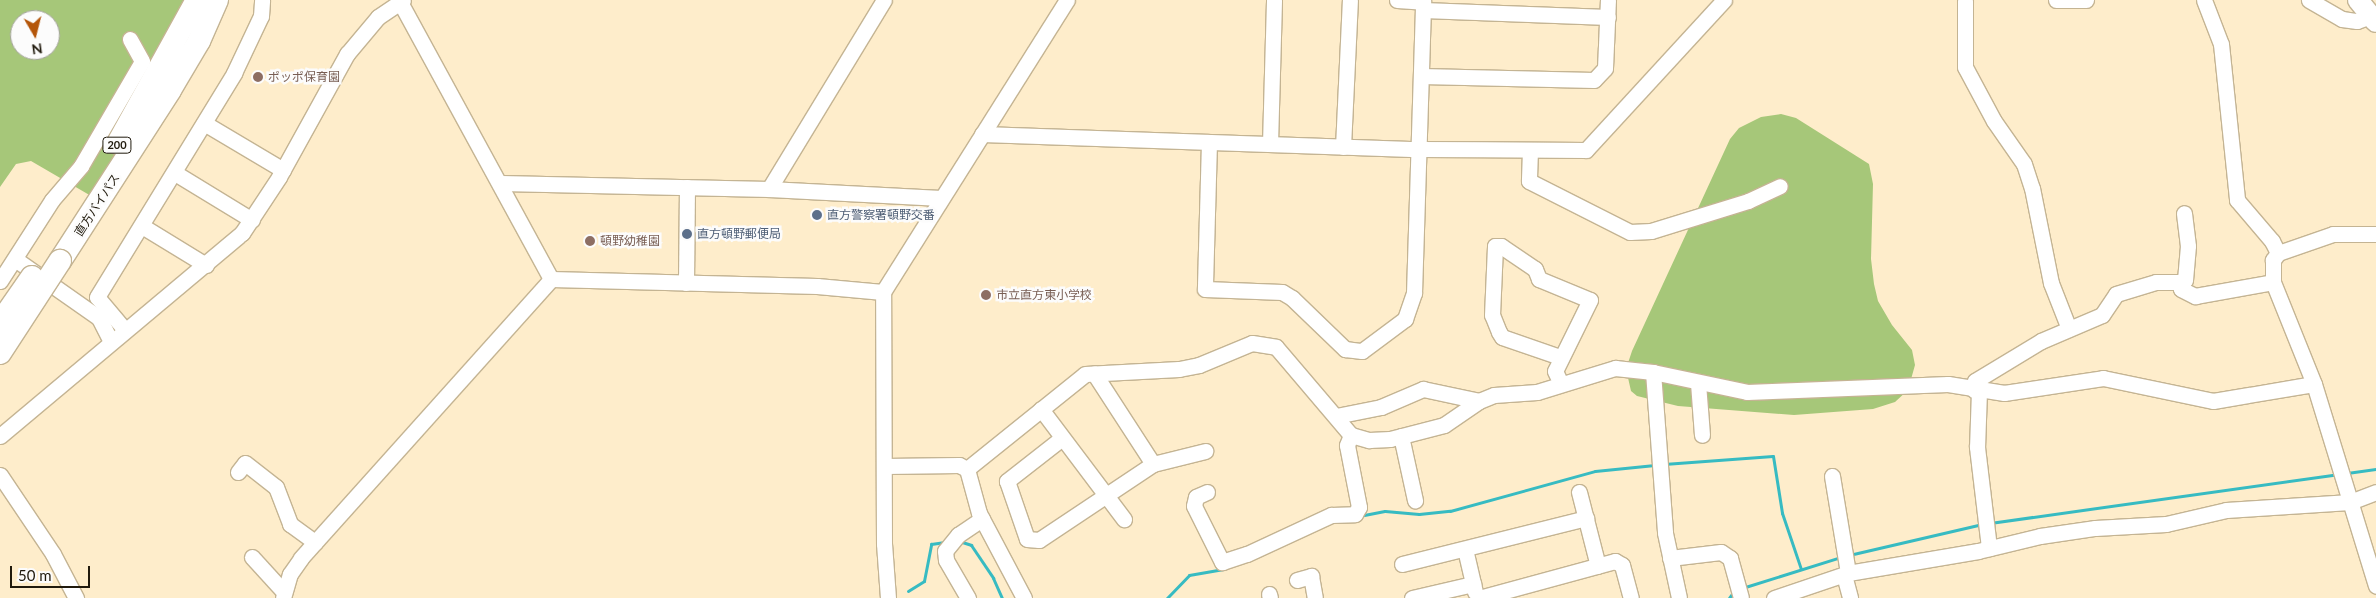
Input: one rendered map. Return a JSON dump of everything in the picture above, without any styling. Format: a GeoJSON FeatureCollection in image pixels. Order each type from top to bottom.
{"type":"FeatureCollection","features":[{"type":"Feature","properties":{"kind":"highway"},"geometry":{"type":"LineString","coordinates":[[190,0],[192,34]]}},
{"type":"Feature","properties":{"kind":"highway","name":"直方バイパス"},"geometry":{"type":"LineString","coordinates":[[192,34],[197,0]]}},
{"type":"Feature","properties":{"kind":"highway","name":"直方バイパス"},"geometry":{"type":"LineString","coordinates":[[0,354],[130,124],[217,0]]}},
{"type":"Feature","properties":{"kind":"highway"},"geometry":{"type":"LineString","coordinates":[[192,34],[225,0]]}},
{"type":"Feature","properties":{"kind":"highway","name":"直方バイパス"},"geometry":{"type":"LineString","coordinates":[[0,324],[52,261]]}},
{"type":"Feature","properties":{"kind":"main road"},"geometry":{"type":"LineString","coordinates":[[2358,0],[2374,12]]}},
{"type":"Feature","properties":{"kind":"street"},"geometry":{"type":"LineString","coordinates":[[125,330],[97,298],[175,173],[252,39],[261,16],[262,0]]}},
{"type":"Feature","properties":{"kind":"street"},"geometry":{"type":"LineString","coordinates":[[769,189],[884,0]]}},
{"type":"Feature","properties":{"kind":"street"},"geometry":{"type":"LineString","coordinates":[[888,598],[884,544],[883,292],[1067,0]]}},
{"type":"Feature","properties":{"kind":"street"},"geometry":{"type":"LineString","coordinates":[[1270,144],[1274,0]]}},
{"type":"Feature","properties":{"kind":"street"},"geometry":{"type":"LineString","coordinates":[[1343,147],[1350,0]]}},
{"type":"Feature","properties":{"kind":"street"},"geometry":{"type":"LineString","coordinates":[[1397,0],[1423,4],[1608,17]]}},
{"type":"Feature","properties":{"kind":"street"},"geometry":{"type":"LineString","coordinates":[[1421,76],[1594,80],[1605,68],[1608,0]]}},
{"type":"Feature","properties":{"kind":"street"},"geometry":{"type":"LineString","coordinates":[[982,134],[1418,149],[1586,150],[1724,0]]}},
{"type":"Feature","properties":{"kind":"street"},"geometry":{"type":"LineString","coordinates":[[2056,0],[2086,0]]}},
{"type":"Feature","properties":{"kind":"street"},"geometry":{"type":"LineString","coordinates":[[2204,0],[2221,44],[2237,200],[2272,241],[2278,253]]}},
{"type":"Feature","properties":{"kind":"street"},"geometry":{"type":"LineString","coordinates":[[2310,0],[2342,19],[2357,21],[2374,12]]}},
{"type":"Feature","properties":{"kind":"street"},"geometry":{"type":"LineString","coordinates":[[0,436],[125,330],[206,265],[252,220],[283,170],[347,54],[378,17],[402,1],[551,279]]}},
{"type":"Feature","properties":{"kind":"street"},"geometry":{"type":"LineString","coordinates":[[1966,1],[1965,67],[1994,121],[2024,164],[2032,188],[2051,283],[2069,329]]}},
{"type":"Feature","properties":{"kind":"street"},"geometry":{"type":"LineString","coordinates":[[1209,142],[1205,289],[1282,292],[1292,298],[1345,349],[1353,352],[1362,352],[1405,319],[1414,293],[1423,4]]}},
{"type":"Feature","properties":{"kind":"street"},"geometry":{"type":"LineString","coordinates":[[0,280],[52,200],[81,166],[142,61],[130,39]]}},
{"type":"Feature","properties":{"kind":"street"},"geometry":{"type":"LineString","coordinates":[[204,123],[283,170]]}},
{"type":"Feature","properties":{"kind":"street"},"geometry":{"type":"LineString","coordinates":[[1530,150],[1529,181],[1630,232],[1651,231],[1748,200],[1780,186]]}},
{"type":"Feature","properties":{"kind":"street"},"geometry":{"type":"LineString","coordinates":[[175,173],[252,220]]}},
{"type":"Feature","properties":{"kind":"street"},"geometry":{"type":"LineString","coordinates":[[500,183],[922,194],[941,198]]}},
{"type":"Feature","properties":{"kind":"street"},"geometry":{"type":"LineString","coordinates":[[686,283],[687,187]]}},
{"type":"Feature","properties":{"kind":"street"},"geometry":{"type":"LineString","coordinates":[[1989,548],[1976,447],[1975,381],[2041,341],[2102,316],[2116,294],[2156,282],[2179,282],[2185,280],[2188,246],[2184,213]]}},
{"type":"Feature","properties":{"kind":"street"},"geometry":{"type":"LineString","coordinates":[[142,226],[206,265]]}},
{"type":"Feature","properties":{"kind":"street"},"geometry":{"type":"LineString","coordinates":[[2376,234],[2333,234],[2278,253],[2273,260],[2273,282],[2285,317],[2301,346],[2314,384],[2376,586]]}},
{"type":"Feature","properties":{"kind":"street"},"geometry":{"type":"LineString","coordinates":[[1560,358],[1502,337],[1499,332],[1492,315],[1495,246],[1501,246],[1535,269],[1539,279],[1590,300],[1560,358],[1555,372],[1561,384]]}},
{"type":"Feature","properties":{"kind":"street"},"geometry":{"type":"LineString","coordinates":[[14,259],[99,318],[111,342]]}},
{"type":"Feature","properties":{"kind":"street"},"geometry":{"type":"LineString","coordinates":[[283,594],[290,574],[316,542],[551,279],[883,292]]}},
{"type":"Feature","properties":{"kind":"street"},"geometry":{"type":"LineString","coordinates":[[2179,282],[2181,290],[2195,296],[2273,282]]}},
{"type":"Feature","properties":{"kind":"street"},"geometry":{"type":"LineString","coordinates":[[968,469],[1085,374],[1179,369],[1199,365],[1252,342],[1264,342],[1286,357],[1351,435],[1369,440],[1401,436],[1444,425],[1479,401],[1561,384],[1615,368],[1653,372],[1748,392],[1948,384],[2004,394],[2103,378],[2213,401],[2314,384]]}},
{"type":"Feature","properties":{"kind":"street"},"geometry":{"type":"LineString","coordinates":[[1653,372],[1665,533],[1679,598]]}},
{"type":"Feature","properties":{"kind":"street"},"geometry":{"type":"LineString","coordinates":[[1094,373],[1153,464]]}},
{"type":"Feature","properties":{"kind":"street"},"geometry":{"type":"LineString","coordinates":[[1698,383],[1702,436]]}},
{"type":"Feature","properties":{"kind":"street"},"geometry":{"type":"LineString","coordinates":[[1336,416],[1381,407],[1423,389],[1479,401]]}},
{"type":"Feature","properties":{"kind":"street"},"geometry":{"type":"LineString","coordinates":[[1041,409],[1124,519]]}},
{"type":"Feature","properties":{"kind":"street"},"geometry":{"type":"LineString","coordinates":[[1207,492],[1196,497],[1194,506],[1222,562],[1247,554],[1331,515],[1355,514],[1359,507],[1347,445],[1351,435]]}},
{"type":"Feature","properties":{"kind":"street"},"geometry":{"type":"LineString","coordinates":[[1401,436],[1415,500]]}},
{"type":"Feature","properties":{"kind":"street"},"geometry":{"type":"LineString","coordinates":[[1062,438],[1007,481],[1028,539],[1039,540],[1104,494],[1153,464],[1205,451]]}},
{"type":"Feature","properties":{"kind":"street"},"geometry":{"type":"LineString","coordinates":[[238,472],[245,463],[276,487],[290,524],[316,542]]}},
{"type":"Feature","properties":{"kind":"street"},"geometry":{"type":"LineString","coordinates":[[884,466],[959,465],[968,469]]}},
{"type":"Feature","properties":{"kind":"street"},"geometry":{"type":"LineString","coordinates":[[968,469],[982,519],[1024,598]]}},
{"type":"Feature","properties":{"kind":"street"},"geometry":{"type":"LineString","coordinates":[[0,475],[53,554],[76,598]]}},
{"type":"Feature","properties":{"kind":"street"},"geometry":{"type":"LineString","coordinates":[[1832,476],[1850,598]]}},
{"type":"Feature","properties":{"kind":"street"},"geometry":{"type":"LineString","coordinates":[[1579,492],[1598,566]]}},
{"type":"Feature","properties":{"kind":"street"},"geometry":{"type":"LineString","coordinates":[[1774,598],[1846,574],[2095,528],[2166,524],[2226,510],[2350,502],[2376,492]]}},
{"type":"Feature","properties":{"kind":"street"},"geometry":{"type":"LineString","coordinates":[[1402,564],[1586,518]]}},
{"type":"Feature","properties":{"kind":"street"},"geometry":{"type":"LineString","coordinates":[[968,598],[946,560],[945,551],[958,535],[982,519]]}},
{"type":"Feature","properties":{"kind":"street"},"geometry":{"type":"LineString","coordinates":[[1465,549],[1477,593]]}},
{"type":"Feature","properties":{"kind":"street"},"geometry":{"type":"LineString","coordinates":[[1670,558],[1721,552],[1730,558],[1741,598]]}},
{"type":"Feature","properties":{"kind":"street"},"geometry":{"type":"LineString","coordinates":[[252,556],[283,594]]}},
{"type":"Feature","properties":{"kind":"street"},"geometry":{"type":"LineString","coordinates":[[1412,598],[1477,593],[1615,561],[1622,566],[1631,598]]}},
{"type":"Feature","properties":{"kind":"street"},"geometry":{"type":"LineString","coordinates":[[1297,580],[1311,576],[1315,598]]}},
{"type":"Feature","properties":{"kind":"green space"},"geometry":{"type":"Polygon","coordinates":[[[0,0],[209,0],[98,200],[31,161],[16,164],[0,187],[0,0]]]}},
{"type":"Feature","properties":{"kind":"green space"},"geometry":{"type":"Polygon","coordinates":[[[1781,114],[1796,118],[1869,164],[1873,184],[1871,259],[1874,284],[1878,301],[1892,325],[1912,350],[1915,365],[1908,390],[1895,402],[1873,409],[1794,415],[1678,406],[1637,396],[1631,391],[1626,369],[1632,351],[1730,139],[1739,128],[1761,117],[1781,114]]]}},
{"type":"Feature","properties":{"kind":"waterway"},"geometry":{"type":"LineString","coordinates":[[1664,464],[1773,456],[1782,513],[1801,569]]}},
{"type":"Feature","properties":{"kind":"waterway"},"geometry":{"type":"LineString","coordinates":[[1359,516],[1385,511],[1419,514],[1450,511],[1595,471],[1655,465]]}},
{"type":"Feature","properties":{"kind":"waterway"},"geometry":{"type":"LineString","coordinates":[[2347,473],[2376,469]]}},
{"type":"Feature","properties":{"kind":"waterway"},"geometry":{"type":"LineString","coordinates":[[1990,523],[2338,474]]}},
{"type":"Feature","properties":{"kind":"waterway"},"geometry":{"type":"LineString","coordinates":[[1849,555],[1982,524]]}},
{"type":"Feature","properties":{"kind":"waterway"},"geometry":{"type":"LineString","coordinates":[[959,541],[971,545],[993,578],[1002,598]]}},
{"type":"Feature","properties":{"kind":"waterway"},"geometry":{"type":"LineString","coordinates":[[908,591],[924,581],[931,544],[945,542]]}},
{"type":"Feature","properties":{"kind":"waterway"},"geometry":{"type":"LineString","coordinates":[[1742,588],[1841,557]]}},
{"type":"Feature","properties":{"kind":"waterway"},"geometry":{"type":"LineString","coordinates":[[1167,598],[1189,575],[1223,569]]}},
{"type":"Feature","properties":{"kind":"waterway"},"geometry":{"type":"LineString","coordinates":[[1729,598],[1734,591]]}},
{"type":"Feature","properties":{"kind":"place","name":"ポッポ保育園"},"geometry":{"type":"Point","coordinates":[258,77]}},
{"type":"Feature","properties":{"kind":"place","name":"直方警察署頓野交番"},"geometry":{"type":"Point","coordinates":[817,215]}},
{"type":"Feature","properties":{"kind":"place","name":"直方頓野郵便局"},"geometry":{"type":"Point","coordinates":[687,234]}},
{"type":"Feature","properties":{"kind":"place","name":"頓野幼稚園"},"geometry":{"type":"Point","coordinates":[590,241]}},
{"type":"Feature","properties":{"kind":"place","name":"市立直方東小学校"},"geometry":{"type":"Point","coordinates":[986,295]}}]}
